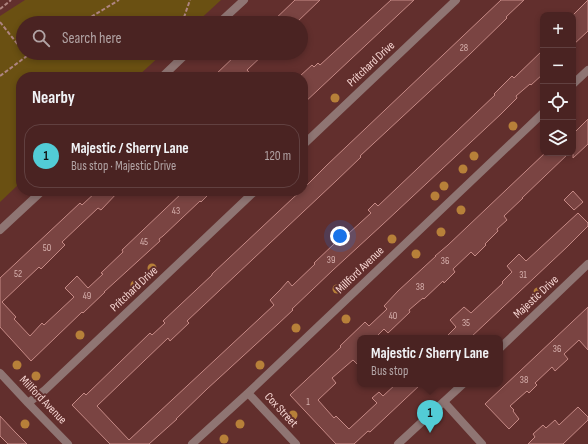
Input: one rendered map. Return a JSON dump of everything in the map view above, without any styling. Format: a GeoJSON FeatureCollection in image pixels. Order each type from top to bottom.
{"type":"FeatureCollection","features":[{"type":"Feature","properties":{"kind":"street"},"geometry":{"type":"LineString","coordinates":[[227,16],[244,0]]}},
{"type":"Feature","properties":{"kind":"street","name":"Pritchard Drive"},"geometry":{"type":"LineString","coordinates":[[308,140],[456,0]]}},
{"type":"Feature","properties":{"kind":"street"},"geometry":{"type":"LineString","coordinates":[[167,72],[180,60]]}},
{"type":"Feature","properties":{"kind":"street"},"geometry":{"type":"LineString","coordinates":[[576,81],[588,70]]}},
{"type":"Feature","properties":{"kind":"street","name":"Millford Avenue"},"geometry":{"type":"LineString","coordinates":[[192,444],[248,393],[540,116]]}},
{"type":"Feature","properties":{"kind":"street"},"geometry":{"type":"LineString","coordinates":[[0,230],[37,196]]}},
{"type":"Feature","properties":{"kind":"street","name":"Pritchard Drive"},"geometry":{"type":"LineString","coordinates":[[28,403],[45,390],[250,196]]}},
{"type":"Feature","properties":{"kind":"street","name":"Majestic Drive"},"geometry":{"type":"LineString","coordinates":[[503,345],[588,264]]}},
{"type":"Feature","properties":{"kind":"street","name":"Millford Avenue"},"geometry":{"type":"LineString","coordinates":[[0,373],[68,444]]}},
{"type":"Feature","properties":{"kind":"street"},"geometry":{"type":"LineString","coordinates":[[398,444],[460,387]]}},
{"type":"Feature","properties":{"kind":"street","name":"Cox Street"},"geometry":{"type":"LineString","coordinates":[[248,393],[296,444]]}},
{"type":"Feature","properties":{"kind":"street"},"geometry":{"type":"LineString","coordinates":[[444,402],[482,444]]}},
{"type":"Feature","properties":{"kind":"path"},"geometry":{"type":"LineString","coordinates":[[0,9],[11,0]]}},
{"type":"Feature","properties":{"kind":"path"},"geometry":{"type":"LineString","coordinates":[[93,16],[119,0]]}},
{"type":"Feature","properties":{"kind":"path"},"geometry":{"type":"LineString","coordinates":[[184,16],[190,0]]}},
{"type":"Feature","properties":{"kind":"path"},"geometry":{"type":"LineString","coordinates":[[0,22],[16,41]]}},
{"type":"Feature","properties":{"kind":"path"},"geometry":{"type":"LineString","coordinates":[[0,76],[19,60]]}},
{"type":"Feature","properties":{"kind":"shaded area"},"geometry":{"type":"Polygon","coordinates":[[[25,0],[221,0],[204,16],[16,16],[16,60],[155,60],[142,72],[16,72],[16,187],[0,202],[0,16],[25,0]]]}},
{"type":"Feature","properties":{"kind":"building"},"geometry":{"type":"Polygon","coordinates":[[[295,0],[320,0],[303,16],[278,16],[295,0]]]}},
{"type":"Feature","properties":{"kind":"building"},"geometry":{"type":"Polygon","coordinates":[[[391,0],[414,0],[308,99],[308,72],[304,72],[312,65],[314,67],[318,63],[320,65],[391,0]]]}},
{"type":"Feature","properties":{"kind":"building"},"geometry":{"type":"Polygon","coordinates":[[[501,0],[524,0],[470,54],[360,156],[361,157],[336,181],[187,321],[189,323],[170,341],[168,338],[97,406],[129,440],[274,305],[270,300],[288,281],[292,286],[335,243],[337,244],[371,213],[368,210],[375,203],[378,206],[495,95],[494,94],[512,76],[514,78],[540,53],[540,77],[516,96],[517,98],[501,114],[149,444],[110,444],[72,405],[84,393],[86,395],[150,333],[152,335],[165,323],[163,321],[293,198],[295,196],[308,196],[308,184],[501,0]]]}},
{"type":"Feature","properties":{"kind":"building"},"geometry":{"type":"Polygon","coordinates":[[[588,0],[588,31],[576,42],[576,12],[588,0]]]}},
{"type":"Feature","properties":{"kind":"building"},"geometry":{"type":"Polygon","coordinates":[[[231,60],[258,60],[247,70],[249,72],[218,72],[231,60]]]}},
{"type":"Feature","properties":{"kind":"building"},"geometry":{"type":"Polygon","coordinates":[[[588,119],[588,144],[576,155],[576,131],[588,119]]]}},
{"type":"Feature","properties":{"kind":"building"},"geometry":{"type":"Polygon","coordinates":[[[542,156],[566,156],[504,216],[507,220],[497,229],[498,231],[475,256],[471,252],[453,269],[455,272],[444,283],[443,281],[424,299],[423,298],[409,310],[410,312],[388,333],[384,329],[378,335],[357,335],[357,364],[353,360],[332,378],[336,383],[318,400],[334,418],[336,416],[349,429],[377,403],[372,398],[379,392],[383,396],[393,387],[418,387],[370,432],[368,431],[354,444],[336,444],[290,395],[365,322],[369,326],[387,309],[384,306],[542,156]]]}},
{"type":"Feature","properties":{"kind":"building"},"geometry":{"type":"Polygon","coordinates":[[[573,191],[583,202],[574,210],[564,200],[573,191]]]}},
{"type":"Feature","properties":{"kind":"building"},"geometry":{"type":"Polygon","coordinates":[[[92,196],[114,196],[101,210],[98,208],[62,242],[65,245],[41,269],[39,267],[2,302],[16,317],[14,319],[30,336],[42,323],[44,325],[74,297],[65,288],[77,276],[88,288],[123,252],[122,250],[179,196],[207,196],[159,239],[160,241],[31,361],[0,327],[0,278],[80,203],[82,205],[92,196]]]}},
{"type":"Feature","properties":{"kind":"building"},"geometry":{"type":"Polygon","coordinates":[[[578,213],[588,223],[588,226],[567,247],[473,335],[448,335],[456,327],[450,320],[464,307],[471,313],[503,283],[502,282],[512,272],[507,266],[519,254],[526,261],[578,213]]]}},
{"type":"Feature","properties":{"kind":"building"},"geometry":{"type":"Polygon","coordinates":[[[588,307],[588,350],[579,340],[564,354],[568,359],[555,371],[552,367],[535,383],[537,385],[529,393],[527,391],[510,406],[519,419],[509,429],[485,404],[588,307]]]}},
{"type":"Feature","properties":{"kind":"building"},"geometry":{"type":"Polygon","coordinates":[[[578,407],[588,417],[588,420],[563,444],[528,444],[535,437],[533,434],[543,425],[546,428],[555,420],[559,425],[578,407]]]}},
{"type":"Feature","properties":{"kind":"building"},"geometry":{"type":"Polygon","coordinates":[[[0,416],[27,444],[8,444],[0,436],[0,416]]]}},
{"type":"Feature","properties":{"kind":"place","name":"Majestic / Sherry Lane"},"geometry":{"type":"Point","coordinates":[430,433]}}]}
